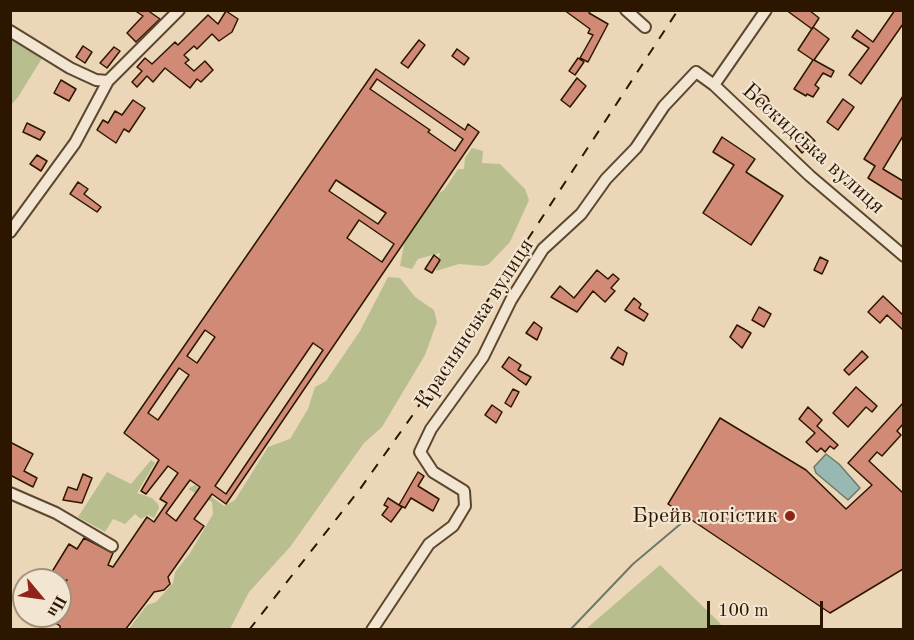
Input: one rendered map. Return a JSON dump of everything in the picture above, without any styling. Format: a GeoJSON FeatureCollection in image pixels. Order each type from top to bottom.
{"type":"FeatureCollection","features":[{"type":"Feature","properties":{"kind":"street"},"geometry":{"type":"LineString","coordinates":[[10,232],[75,143],[108,81],[179,10]]}},
{"type":"Feature","properties":{"kind":"street"},"geometry":{"type":"LineString","coordinates":[[626,10],[645,27]]}},
{"type":"Feature","properties":{"kind":"street"},"geometry":{"type":"LineString","coordinates":[[714,85],[766,10]]}},
{"type":"Feature","properties":{"kind":"street"},"geometry":{"type":"LineString","coordinates":[[10,32],[70,69],[96,80],[108,81]]}},
{"type":"Feature","properties":{"kind":"street","name":"Бескидська вулиця"},"geometry":{"type":"LineString","coordinates":[[696,72],[714,85],[810,176],[903,256]]}},
{"type":"Feature","properties":{"kind":"street","name":"Краснянська вулиця"},"geometry":{"type":"LineString","coordinates":[[372,630],[429,544],[453,526],[465,506],[464,491],[433,472],[420,452],[431,429],[483,357],[511,300],[543,249],[581,214],[606,179],[636,148],[664,105],[696,72]]}},
{"type":"Feature","properties":{"kind":"street"},"geometry":{"type":"LineString","coordinates":[[10,493],[56,513],[112,546]]}},
{"type":"Feature","properties":{"kind":"green space"},"geometry":{"type":"Polygon","coordinates":[[[11,33],[44,55],[11,105],[11,33]]]}},
{"type":"Feature","properties":{"kind":"green space"},"geometry":{"type":"Polygon","coordinates":[[[472,148],[483,151],[482,163],[500,164],[525,189],[529,200],[510,242],[489,264],[483,266],[459,264],[436,271],[440,253],[418,259],[412,269],[400,266],[404,244],[424,202],[444,190],[458,169],[464,169],[465,158],[472,148]]]}},
{"type":"Feature","properties":{"kind":"green space"},"geometry":{"type":"Polygon","coordinates":[[[388,277],[400,278],[415,297],[434,310],[437,322],[425,355],[382,427],[364,443],[290,547],[249,592],[230,629],[128,630],[147,605],[156,602],[173,583],[175,572],[190,553],[213,514],[212,502],[188,489],[195,485],[224,506],[235,500],[268,447],[290,439],[308,409],[315,387],[326,381],[360,331],[388,277]]]}},
{"type":"Feature","properties":{"kind":"green space"},"geometry":{"type":"Polygon","coordinates":[[[151,460],[155,463],[137,493],[152,498],[158,504],[159,508],[154,518],[148,515],[141,519],[135,514],[125,524],[113,519],[105,532],[78,517],[107,472],[131,484],[151,460]]]}},
{"type":"Feature","properties":{"kind":"green space"},"geometry":{"type":"Polygon","coordinates":[[[660,565],[721,624],[717,629],[586,629],[660,565]]]}},
{"type":"Feature","properties":{"kind":"water"},"geometry":{"type":"Polygon","coordinates":[[[826,454],[839,464],[860,488],[848,500],[816,473],[814,467],[826,454]]]}},
{"type":"Feature","properties":{"kind":"building"},"geometry":{"type":"Polygon","coordinates":[[[134,10],[147,10],[160,19],[136,42],[127,33],[143,16],[134,10]]]}},
{"type":"Feature","properties":{"kind":"building"},"geometry":{"type":"Polygon","coordinates":[[[564,10],[591,10],[589,13],[608,24],[588,62],[580,58],[593,35],[588,33],[590,29],[564,10]]]}},
{"type":"Feature","properties":{"kind":"building"},"geometry":{"type":"Polygon","coordinates":[[[786,10],[809,10],[819,18],[812,29],[786,10]]]}},
{"type":"Feature","properties":{"kind":"building"},"geometry":{"type":"Polygon","coordinates":[[[895,10],[903,10],[903,24],[861,84],[849,75],[869,48],[852,37],[857,30],[873,42],[895,10]]]}},
{"type":"Feature","properties":{"kind":"building"},"geometry":{"type":"Polygon","coordinates":[[[226,11],[238,19],[232,32],[219,41],[212,34],[197,49],[194,46],[184,55],[189,60],[185,63],[194,71],[205,61],[213,70],[201,82],[197,79],[190,88],[165,68],[153,82],[147,76],[137,87],[132,82],[142,71],[137,67],[145,58],[152,64],[175,42],[178,45],[208,15],[218,24],[226,11]]]}},
{"type":"Feature","properties":{"kind":"building"},"geometry":{"type":"Polygon","coordinates":[[[813,27],[829,39],[814,60],[834,71],[831,77],[823,73],[815,85],[819,88],[813,97],[794,89],[813,60],[798,50],[813,27]]]}},
{"type":"Feature","properties":{"kind":"building"},"geometry":{"type":"Polygon","coordinates":[[[419,40],[425,45],[408,68],[401,63],[419,40]]]}},
{"type":"Feature","properties":{"kind":"building"},"geometry":{"type":"Polygon","coordinates":[[[83,46],[92,52],[85,63],[76,57],[83,46]]]}},
{"type":"Feature","properties":{"kind":"building"},"geometry":{"type":"Polygon","coordinates":[[[114,47],[120,51],[107,68],[100,63],[114,47]]]}},
{"type":"Feature","properties":{"kind":"building"},"geometry":{"type":"Polygon","coordinates":[[[457,49],[469,58],[464,65],[452,56],[457,49]]]}},
{"type":"Feature","properties":{"kind":"building"},"geometry":{"type":"Polygon","coordinates":[[[578,58],[584,62],[575,75],[569,71],[578,58]]]}},
{"type":"Feature","properties":{"kind":"building"},"geometry":{"type":"Polygon","coordinates":[[[376,69],[465,130],[468,124],[479,132],[226,504],[212,494],[194,519],[204,526],[168,577],[170,584],[164,590],[154,592],[125,630],[60,630],[60,628],[72,628],[72,568],[54,568],[69,544],[77,549],[84,538],[113,553],[108,565],[113,567],[147,517],[154,522],[167,503],[160,499],[178,473],[168,466],[146,494],[141,491],[159,460],[124,433],[376,69]],[[377,79],[370,89],[430,130],[428,132],[455,151],[463,139],[377,79]],[[336,180],[329,191],[378,224],[386,213],[336,180]],[[359,220],[347,238],[382,262],[394,244],[359,220]],[[205,330],[187,356],[197,363],[215,337],[205,330]],[[313,343],[215,486],[226,494],[323,350],[313,343]],[[179,368],[148,413],[158,420],[189,375],[179,368]],[[190,480],[166,513],[176,521],[200,487],[190,480]]]}},
{"type":"Feature","properties":{"kind":"building"},"geometry":{"type":"Polygon","coordinates":[[[577,78],[586,86],[570,107],[561,100],[577,78]]]}},
{"type":"Feature","properties":{"kind":"building"},"geometry":{"type":"Polygon","coordinates":[[[61,80],[76,89],[69,101],[54,93],[61,80]]]}},
{"type":"Feature","properties":{"kind":"building"},"geometry":{"type":"Polygon","coordinates":[[[759,95],[765,95],[769,102],[765,109],[759,109],[755,105],[755,99],[759,95]]]}},
{"type":"Feature","properties":{"kind":"building"},"geometry":{"type":"Polygon","coordinates":[[[903,96],[903,136],[883,169],[903,181],[903,200],[868,178],[875,166],[864,159],[903,96]]]}},
{"type":"Feature","properties":{"kind":"building"},"geometry":{"type":"Polygon","coordinates":[[[843,99],[854,107],[838,130],[827,122],[843,99]]]}},
{"type":"Feature","properties":{"kind":"building"},"geometry":{"type":"Polygon","coordinates":[[[133,100],[145,108],[129,132],[124,129],[116,143],[97,130],[103,120],[108,123],[115,111],[122,115],[133,100]]]}},
{"type":"Feature","properties":{"kind":"building"},"geometry":{"type":"Polygon","coordinates":[[[27,123],[45,132],[40,140],[23,132],[27,123]]]}},
{"type":"Feature","properties":{"kind":"building"},"geometry":{"type":"Polygon","coordinates":[[[806,132],[815,141],[802,153],[796,146],[798,143],[796,140],[806,132]]]}},
{"type":"Feature","properties":{"kind":"building"},"geometry":{"type":"Polygon","coordinates":[[[722,137],[755,159],[746,172],[783,196],[751,245],[703,213],[734,165],[713,152],[722,137]]]}},
{"type":"Feature","properties":{"kind":"building"},"geometry":{"type":"Polygon","coordinates":[[[37,155],[47,161],[41,171],[30,164],[37,155]]]}},
{"type":"Feature","properties":{"kind":"building"},"geometry":{"type":"Polygon","coordinates":[[[78,182],[88,189],[84,194],[101,207],[97,212],[70,194],[78,182]]]}},
{"type":"Feature","properties":{"kind":"building"},"geometry":{"type":"Polygon","coordinates":[[[434,255],[440,260],[432,273],[425,269],[434,255]]]}},
{"type":"Feature","properties":{"kind":"building"},"geometry":{"type":"Polygon","coordinates":[[[820,257],[828,261],[822,274],[814,270],[820,257]]]}},
{"type":"Feature","properties":{"kind":"building"},"geometry":{"type":"Polygon","coordinates":[[[597,270],[608,279],[613,274],[619,279],[611,288],[615,291],[605,302],[593,291],[577,312],[551,297],[560,286],[574,298],[597,270]]]}},
{"type":"Feature","properties":{"kind":"building"},"geometry":{"type":"Polygon","coordinates":[[[883,296],[903,315],[903,330],[887,315],[880,323],[868,312],[883,296]]]}},
{"type":"Feature","properties":{"kind":"building"},"geometry":{"type":"Polygon","coordinates":[[[634,298],[641,304],[639,308],[648,314],[644,321],[625,310],[634,298]]]}},
{"type":"Feature","properties":{"kind":"building"},"geometry":{"type":"Polygon","coordinates":[[[759,307],[771,314],[764,327],[752,320],[759,307]]]}},
{"type":"Feature","properties":{"kind":"building"},"geometry":{"type":"Polygon","coordinates":[[[534,322],[542,328],[537,340],[526,333],[534,322]]]}},
{"type":"Feature","properties":{"kind":"building"},"geometry":{"type":"Polygon","coordinates":[[[737,325],[751,333],[742,348],[730,337],[737,325]]]}},
{"type":"Feature","properties":{"kind":"building"},"geometry":{"type":"Polygon","coordinates":[[[618,347],[627,353],[623,365],[611,358],[618,347]]]}},
{"type":"Feature","properties":{"kind":"building"},"geometry":{"type":"Polygon","coordinates":[[[862,351],[868,357],[849,375],[844,370],[862,351]]]}},
{"type":"Feature","properties":{"kind":"building"},"geometry":{"type":"Polygon","coordinates":[[[509,357],[521,365],[518,370],[531,377],[526,385],[502,367],[509,357]]]}},
{"type":"Feature","properties":{"kind":"building"},"geometry":{"type":"Polygon","coordinates":[[[856,387],[877,406],[872,412],[866,407],[848,427],[833,413],[856,387]]]}},
{"type":"Feature","properties":{"kind":"building"},"geometry":{"type":"Polygon","coordinates":[[[513,389],[519,392],[511,407],[505,403],[513,389]]]}},
{"type":"Feature","properties":{"kind":"building","name":"Брейв логістик"},"geometry":{"type":"Polygon","coordinates":[[[903,403],[903,424],[897,431],[901,435],[882,456],[877,452],[869,461],[903,493],[903,569],[830,613],[668,504],[720,418],[806,470],[846,509],[872,485],[848,463],[903,403]]]}},
{"type":"Feature","properties":{"kind":"building"},"geometry":{"type":"Polygon","coordinates":[[[492,405],[502,412],[496,423],[485,415],[492,405]]]}},
{"type":"Feature","properties":{"kind":"building"},"geometry":{"type":"Polygon","coordinates":[[[808,407],[822,420],[817,426],[838,445],[834,449],[830,446],[825,452],[821,448],[817,452],[806,442],[815,433],[799,419],[808,407]]]}},
{"type":"Feature","properties":{"kind":"building"},"geometry":{"type":"Polygon","coordinates":[[[10,442],[33,454],[24,471],[37,478],[33,487],[10,475],[10,442]]]}},
{"type":"Feature","properties":{"kind":"building"},"geometry":{"type":"Polygon","coordinates":[[[418,472],[424,476],[418,486],[439,499],[433,511],[411,498],[405,508],[399,505],[418,472]]]}},
{"type":"Feature","properties":{"kind":"building"},"geometry":{"type":"Polygon","coordinates":[[[83,474],[92,478],[82,503],[63,500],[68,487],[77,490],[83,474]]]}},
{"type":"Feature","properties":{"kind":"building"},"geometry":{"type":"Polygon","coordinates":[[[388,498],[402,507],[391,522],[382,515],[388,507],[384,505],[388,498]]]}},
{"type":"Feature","properties":{"kind":"waterway"},"geometry":{"type":"LineString","coordinates":[[570,630],[633,564],[684,521]]}},
{"type":"Feature","properties":{"kind":"railway"},"geometry":{"type":"LineString","coordinates":[[249,630],[360,489],[412,416],[678,10]]}},
{"type":"Feature","properties":{"kind":"place","name":"Брейв логістик"},"geometry":{"type":"Point","coordinates":[790,516]}}]}
